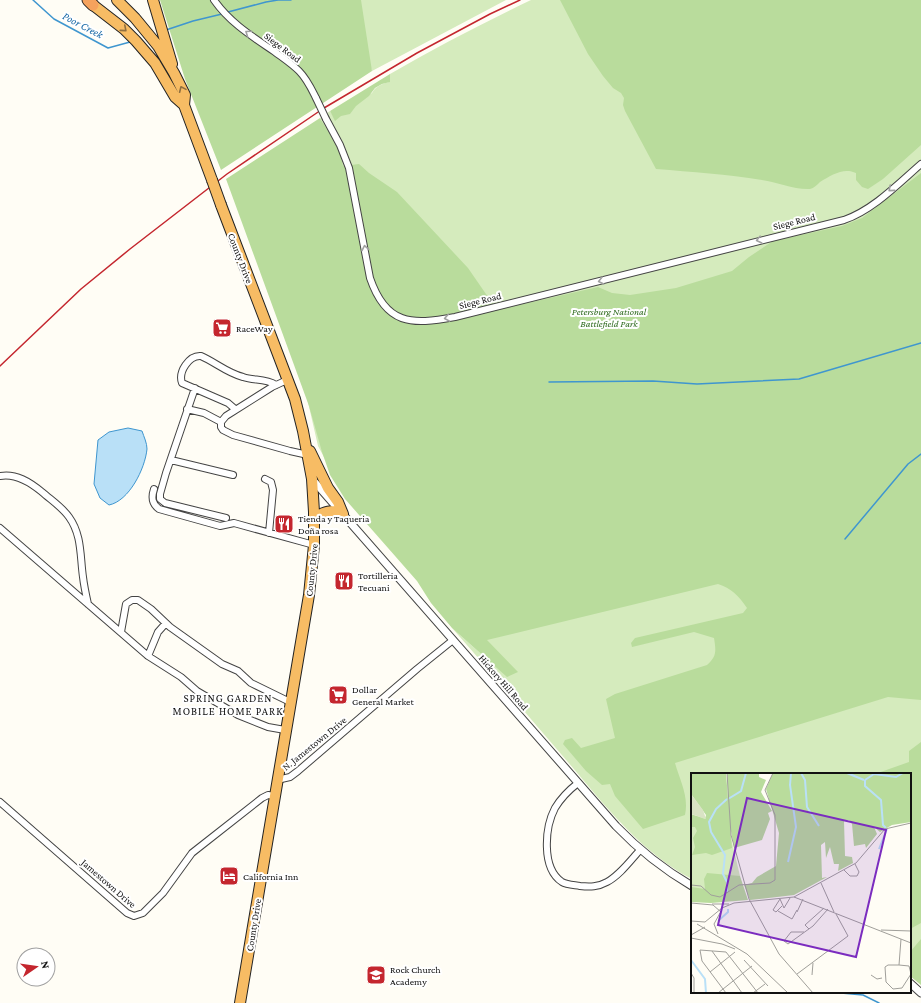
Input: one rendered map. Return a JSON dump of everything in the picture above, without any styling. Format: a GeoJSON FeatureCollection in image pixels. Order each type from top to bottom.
{"type":"FeatureCollection","features":[{"type":"Feature","properties":{"kind":"highway","name":"County Drive"},"geometry":{"type":"LineString","coordinates":[[117,0],[158,46],[185,95],[184,105],[297,406],[312,479],[314,545],[309,595],[240,1003]]}},
{"type":"Feature","properties":{"kind":"highway"},"geometry":{"type":"LineString","coordinates":[[153,0],[171,55],[174,73]]}},
{"type":"Feature","properties":{"kind":"highway","name":"County Drive"},"geometry":{"type":"LineString","coordinates":[[91,2],[124,29],[139,44],[155,63],[175,97],[184,105]]}},
{"type":"Feature","properties":{"kind":"highway"},"geometry":{"type":"LineString","coordinates":[[305,440],[328,488],[338,502],[341,513],[324,512],[314,521]]}},
{"type":"Feature","properties":{"kind":"street","name":"Siege Road"},"geometry":{"type":"LineString","coordinates":[[214,0],[241,28],[292,65],[307,80],[340,145],[349,168],[370,278],[375,292],[391,312],[403,318],[420,322],[454,317],[844,220],[858,214],[876,202],[921,164]]}},
{"type":"Feature","properties":{"kind":"street"},"geometry":{"type":"LineString","coordinates":[[235,409],[228,404],[182,382],[181,378],[184,367],[192,358],[202,356],[244,378],[268,381],[276,385]]}},
{"type":"Feature","properties":{"kind":"street"},"geometry":{"type":"LineString","coordinates":[[220,422],[235,409],[276,385],[288,380]]}},
{"type":"Feature","properties":{"kind":"street"},"geometry":{"type":"LineString","coordinates":[[195,388],[187,408],[160,494],[162,501],[226,518]]}},
{"type":"Feature","properties":{"kind":"street"},"geometry":{"type":"LineString","coordinates":[[187,408],[204,413],[220,422]]}},
{"type":"Feature","properties":{"kind":"street"},"geometry":{"type":"LineString","coordinates":[[220,422],[220,427],[223,430],[233,434],[308,455]]}},
{"type":"Feature","properties":{"kind":"street"},"geometry":{"type":"LineString","coordinates":[[171,460],[233,475]]}},
{"type":"Feature","properties":{"kind":"street"},"geometry":{"type":"LineString","coordinates":[[0,476],[12,476],[32,484],[69,516],[78,538],[88,604]]}},
{"type":"Feature","properties":{"kind":"street"},"geometry":{"type":"LineString","coordinates":[[265,479],[271,482],[273,490],[269,533]]}},
{"type":"Feature","properties":{"kind":"street","name":"Hickory Hill Road"},"geometry":{"type":"LineString","coordinates":[[312,479],[616,826],[640,850],[672,874],[691,885]]}},
{"type":"Feature","properties":{"kind":"street"},"geometry":{"type":"LineString","coordinates":[[154,489],[152,499],[159,509],[220,526],[234,523],[314,545]]}},
{"type":"Feature","properties":{"kind":"street"},"geometry":{"type":"LineString","coordinates":[[0,528],[148,656],[181,677],[197,690],[238,715],[268,726],[285,730]]}},
{"type":"Feature","properties":{"kind":"street"},"geometry":{"type":"LineString","coordinates":[[121,632],[126,604],[132,600],[138,600],[166,623],[222,664],[238,671],[251,683],[290,702]]}},
{"type":"Feature","properties":{"kind":"street"},"geometry":{"type":"LineString","coordinates":[[148,656],[158,632],[166,623]]}},
{"type":"Feature","properties":{"kind":"street","name":"N. Jamestown Drive"},"geometry":{"type":"LineString","coordinates":[[277,780],[290,777],[298,771],[453,640]]}},
{"type":"Feature","properties":{"kind":"street"},"geometry":{"type":"LineString","coordinates":[[578,783],[567,792],[556,806],[548,830],[547,846],[549,864],[558,878],[564,883],[593,887],[607,882],[617,874],[640,850]]}},
{"type":"Feature","properties":{"kind":"street","name":"Jamestown Drive"},"geometry":{"type":"LineString","coordinates":[[0,802],[127,913],[134,916],[143,913],[163,893],[192,853],[262,798],[268,795],[275,796]]}},
{"type":"Feature","properties":{"kind":"street"},"geometry":{"type":"LineString","coordinates":[[911,984],[921,993]]}},
{"type":"Feature","properties":{"kind":"green space"},"geometry":{"type":"Polygon","coordinates":[[[160,0],[361,0],[372,71],[221,170],[185,79],[160,0]]]}},
{"type":"Feature","properties":{"kind":"green space"},"geometry":{"type":"Polygon","coordinates":[[[162,0],[506,0],[372,71],[371,68],[162,0]]]}},
{"type":"Feature","properties":{"kind":"green space","name":"Petersburg National Battlefield Park"},"geometry":{"type":"Polygon","coordinates":[[[531,0],[921,0],[921,974],[911,966],[911,773],[691,773],[691,878],[656,856],[640,842],[595,794],[452,628],[488,660],[344,494],[318,446],[307,398],[323,123],[320,118],[330,111],[333,116],[372,93],[379,86],[389,82],[390,74],[495,17],[531,0]]]}},
{"type":"Feature","properties":{"kind":"green space"},"geometry":{"type":"Polygon","coordinates":[[[560,0],[921,0],[921,145],[883,179],[868,189],[862,187],[856,180],[856,173],[851,171],[842,171],[833,174],[811,189],[804,189],[749,178],[656,169],[625,111],[623,105],[624,98],[621,93],[613,88],[603,76],[588,54],[560,0]]]}},
{"type":"Feature","properties":{"kind":"green space"},"geometry":{"type":"Polygon","coordinates":[[[390,74],[390,82],[375,88],[369,96],[356,106],[350,114],[341,116],[335,121],[330,111],[390,74]]]}},
{"type":"Feature","properties":{"kind":"green space","name":"Petersburg National Battlefield Park"},"geometry":{"type":"Polygon","coordinates":[[[320,118],[339,149],[343,166],[359,164],[369,173],[397,192],[468,268],[497,310],[598,287],[612,293],[630,295],[676,288],[732,271],[749,257],[773,241],[842,226],[862,218],[921,173],[921,700],[888,697],[675,763],[685,795],[685,815],[643,829],[615,796],[610,784],[602,785],[586,771],[563,744],[565,740],[572,738],[581,748],[615,738],[606,699],[615,694],[707,665],[713,659],[715,653],[714,638],[694,632],[632,647],[631,643],[635,638],[743,613],[747,608],[734,593],[718,584],[487,640],[518,672],[507,677],[452,628],[431,603],[417,581],[345,499],[330,475],[309,406],[226,179],[320,118]]]}},
{"type":"Feature","properties":{"kind":"green space"},"geometry":{"type":"Polygon","coordinates":[[[921,742],[921,923],[911,928],[911,773],[878,773],[909,762],[909,751],[921,742]]]}},
{"type":"Feature","properties":{"kind":"green space"},"geometry":{"type":"Polygon","coordinates":[[[921,939],[921,985],[911,977],[911,951],[921,939]]]}},
{"type":"Feature","properties":{"kind":"water"},"geometry":{"type":"Polygon","coordinates":[[[128,428],[142,431],[147,447],[146,457],[135,483],[129,491],[116,502],[109,505],[100,498],[94,484],[98,440],[109,432],[128,428]]]}},
{"type":"Feature","properties":{"kind":"waterway","name":"Poor Creek"},"geometry":{"type":"LineString","coordinates":[[33,0],[54,19],[108,48],[130,42]]}},
{"type":"Feature","properties":{"kind":"waterway","name":"Poor Creek"},"geometry":{"type":"LineString","coordinates":[[228,12],[266,2],[291,0]]}},
{"type":"Feature","properties":{"kind":"waterway","name":"Poor Creek"},"geometry":{"type":"LineString","coordinates":[[166,30],[193,21],[222,14]]}},
{"type":"Feature","properties":{"kind":"waterway"},"geometry":{"type":"LineString","coordinates":[[549,382],[653,381],[697,384],[799,379],[921,343]]}},
{"type":"Feature","properties":{"kind":"waterway"},"geometry":{"type":"LineString","coordinates":[[845,539],[908,464],[921,454]]}},
{"type":"Feature","properties":{"kind":"waterway"},"geometry":{"type":"LineString","coordinates":[[841,993],[863,995],[879,1003]]}},
{"type":"Feature","properties":{"kind":"railway"},"geometry":{"type":"LineString","coordinates":[[0,366],[81,289],[227,174],[324,108],[417,53],[490,14],[520,0]]}},
{"type":"Feature","properties":{"kind":"place","name":"RaceWay"},"geometry":{"type":"Point","coordinates":[222,328]}},
{"type":"Feature","properties":{"kind":"place","name":"Tienda y Taqueria Doña rosa"},"geometry":{"type":"Point","coordinates":[284,524]}},
{"type":"Feature","properties":{"kind":"place","name":"Tortilleria Tecuani"},"geometry":{"type":"Point","coordinates":[344,581]}},
{"type":"Feature","properties":{"kind":"place","name":"Dollar General Market"},"geometry":{"type":"Point","coordinates":[338,695]}},
{"type":"Feature","properties":{"kind":"place","name":"California Inn"},"geometry":{"type":"Point","coordinates":[229,876]}},
{"type":"Feature","properties":{"kind":"place","name":"Rock Church Academy"},"geometry":{"type":"Point","coordinates":[376,975]}},
{"type":"Feature","properties":{"kind":"district","name":"SPRING GARDEN MOBILE HOME PARK"},"geometry":{"type":"Point","coordinates":[228,704]}}]}
